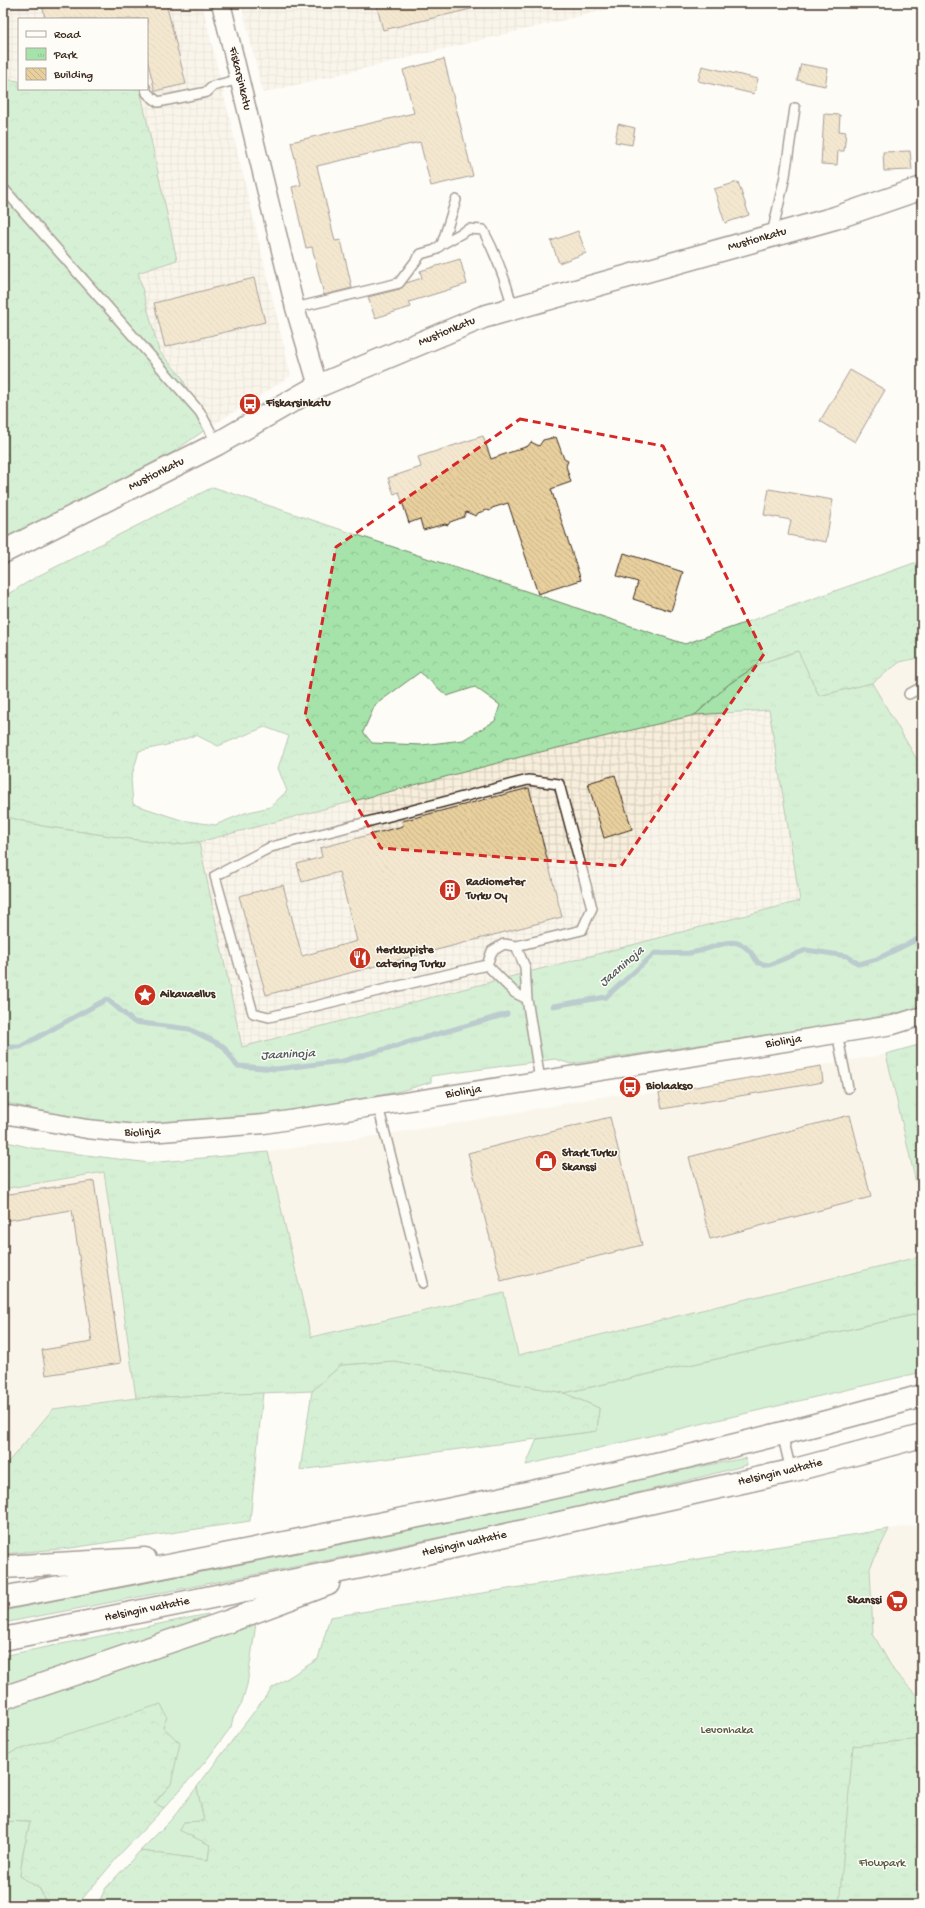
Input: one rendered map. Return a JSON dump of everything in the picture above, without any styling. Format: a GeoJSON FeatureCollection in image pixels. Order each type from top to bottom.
{"type":"FeatureCollection","features":[{"type":"Feature","properties":{"kind":"main road","name":"Mustionkatu"},"geometry":{"type":"LineString","coordinates":[[3,552],[217,444],[318,386],[483,317],[835,218],[922,188]]}},
{"type":"Feature","properties":{"kind":"main road"},"geometry":{"type":"LineString","coordinates":[[3,1598],[481,1503],[695,1455],[922,1396]]}},
{"type":"Feature","properties":{"kind":"main road","name":"Helsingin valtatie"},"geometry":{"type":"LineString","coordinates":[[3,1639],[395,1560],[791,1471],[922,1436]]}},
{"type":"Feature","properties":{"kind":"main road"},"geometry":{"type":"LineString","coordinates":[[3,1568],[228,1554]]}},
{"type":"Feature","properties":{"kind":"main road"},"geometry":{"type":"LineString","coordinates":[[3,1698],[227,1622],[395,1560]]}},
{"type":"Feature","properties":{"kind":"street","name":"Fiskarsinkatu"},"geometry":{"type":"LineString","coordinates":[[221,3],[295,308],[318,386]]}},
{"type":"Feature","properties":{"kind":"street","name":"Biolinja"},"geometry":{"type":"LineString","coordinates":[[3,1114],[87,1129],[136,1134],[264,1124],[893,1025],[922,1016]]}},
{"type":"Feature","properties":{"kind":"lane"},"geometry":{"type":"LineString","coordinates":[[146,90],[147,93],[158,102],[207,92],[213,86],[240,79]]}},
{"type":"Feature","properties":{"kind":"lane"},"geometry":{"type":"LineString","coordinates":[[772,236],[785,176],[795,108]]}},
{"type":"Feature","properties":{"kind":"lane"},"geometry":{"type":"LineString","coordinates":[[3,188],[200,412],[217,444]]}},
{"type":"Feature","properties":{"kind":"lane"},"geometry":{"type":"LineString","coordinates":[[442,244],[456,200]]}},
{"type":"Feature","properties":{"kind":"lane"},"geometry":{"type":"LineString","coordinates":[[295,308],[399,283],[421,254],[434,250],[469,229],[484,230],[503,271],[513,309]]}},
{"type":"Feature","properties":{"kind":"lane"},"geometry":{"type":"LineString","coordinates":[[909,694],[922,687]]}},
{"type":"Feature","properties":{"kind":"lane"},"geometry":{"type":"LineString","coordinates":[[528,780],[559,784],[592,908],[582,930],[516,946],[504,944],[492,951],[487,965],[269,1017],[253,1013],[215,876],[271,848],[528,780]]}},
{"type":"Feature","properties":{"kind":"lane"},"geometry":{"type":"LineString","coordinates":[[516,946],[525,967],[527,999],[540,1080]]}},
{"type":"Feature","properties":{"kind":"lane"},"geometry":{"type":"LineString","coordinates":[[487,965],[515,993],[527,999]]}},
{"type":"Feature","properties":{"kind":"lane"},"geometry":{"type":"LineString","coordinates":[[837,1033],[848,1088]]}},
{"type":"Feature","properties":{"kind":"lane"},"geometry":{"type":"LineString","coordinates":[[378,1106],[423,1283]]}},
{"type":"Feature","properties":{"kind":"lane"},"geometry":{"type":"LineString","coordinates":[[782,1432],[791,1471]]}},
{"type":"Feature","properties":{"kind":"highlighted area"},"geometry":{"type":"Polygon","coordinates":[[[520,419],[663,446],[764,654],[621,866],[381,848],[305,716],[336,547],[520,419]]]}},
{"type":"Feature","properties":{"kind":"shaded area"},"geometry":{"type":"Polygon","coordinates":[[[3,3],[202,3],[291,376],[205,430],[182,377],[159,351],[138,273],[177,259],[140,90],[148,90],[148,18],[18,18],[18,81],[3,79],[3,3]]]}},
{"type":"Feature","properties":{"kind":"shaded area"},"geometry":{"type":"Polygon","coordinates":[[[241,3],[634,3],[263,93],[241,3]]]}},
{"type":"Feature","properties":{"kind":"shaded area"},"geometry":{"type":"Polygon","coordinates":[[[922,657],[922,768],[872,683],[900,662],[922,657]]]}},
{"type":"Feature","properties":{"kind":"shaded area"},"geometry":{"type":"Polygon","coordinates":[[[769,710],[801,901],[242,1047],[199,842],[528,755],[695,715],[769,710]]]}},
{"type":"Feature","properties":{"kind":"shaded area"},"geometry":{"type":"Polygon","coordinates":[[[886,1054],[922,1209],[922,1256],[518,1355],[504,1293],[311,1337],[268,1152],[452,1124],[612,1095],[659,1093],[886,1054]]]}},
{"type":"Feature","properties":{"kind":"shaded area"},"geometry":{"type":"Polygon","coordinates":[[[104,1172],[136,1398],[53,1409],[3,1468],[3,1189],[104,1172]]]}},
{"type":"Feature","properties":{"kind":"shaded area","name":"Skanssi"},"geometry":{"type":"Polygon","coordinates":[[[922,1524],[922,1701],[894,1671],[873,1634],[870,1568],[889,1529],[922,1524]]]}},
{"type":"Feature","properties":{"kind":"green space"},"geometry":{"type":"Polygon","coordinates":[[[3,79],[18,81],[18,90],[140,90],[177,260],[138,273],[159,351],[182,377],[205,430],[175,451],[3,542],[3,79]]]}},
{"type":"Feature","properties":{"kind":"green space"},"geometry":{"type":"Polygon","coordinates":[[[213,487],[685,644],[914,563],[922,564],[922,657],[900,662],[872,683],[819,696],[797,651],[759,664],[729,684],[695,715],[528,755],[199,842],[171,845],[42,826],[3,816],[3,597],[38,576],[213,487]],[[420,672],[375,705],[363,732],[372,743],[422,745],[463,740],[495,721],[500,705],[475,687],[447,696],[420,672]],[[265,727],[218,746],[196,735],[167,745],[139,751],[131,779],[133,804],[181,820],[215,825],[245,813],[270,807],[287,791],[278,768],[289,736],[265,727]]]}},
{"type":"Feature","properties":{"kind":"green space"},"geometry":{"type":"Polygon","coordinates":[[[798,651],[819,696],[872,683],[922,768],[922,1007],[834,1025],[571,1064],[555,1059],[431,1076],[431,1082],[388,1094],[221,1122],[173,1125],[125,1124],[64,1115],[3,1102],[3,816],[42,826],[171,845],[199,842],[242,1047],[800,901],[769,710],[695,715],[729,684],[759,664],[798,651]]]}},
{"type":"Feature","properties":{"kind":"green space"},"geometry":{"type":"Polygon","coordinates":[[[922,1044],[922,1209],[886,1054],[922,1044]]]}},
{"type":"Feature","properties":{"kind":"green space"},"geometry":{"type":"Polygon","coordinates":[[[3,1141],[32,1148],[149,1163],[268,1152],[311,1337],[504,1293],[518,1355],[922,1256],[922,1313],[564,1393],[394,1361],[341,1365],[312,1391],[136,1398],[104,1172],[3,1189],[3,1141]]]}},
{"type":"Feature","properties":{"kind":"green space"},"geometry":{"type":"Polygon","coordinates":[[[922,1313],[922,1372],[526,1465],[537,1439],[597,1431],[599,1408],[564,1393],[922,1313]]]}},
{"type":"Feature","properties":{"kind":"green space"},"geometry":{"type":"Polygon","coordinates":[[[394,1361],[564,1393],[599,1408],[597,1431],[300,1470],[312,1391],[341,1365],[394,1361]]]}},
{"type":"Feature","properties":{"kind":"green space"},"geometry":{"type":"Polygon","coordinates":[[[263,1392],[250,1521],[71,1548],[3,1554],[3,1468],[53,1409],[136,1398],[263,1392]]]}},
{"type":"Feature","properties":{"kind":"green space"},"geometry":{"type":"Polygon","coordinates":[[[746,1458],[747,1465],[470,1531],[3,1623],[3,1611],[392,1534],[633,1481],[746,1458]]]}},
{"type":"Feature","properties":{"kind":"green space","name":"Levonhaka"},"geometry":{"type":"Polygon","coordinates":[[[889,1529],[870,1568],[873,1634],[894,1671],[922,1701],[922,1905],[106,1905],[100,1900],[105,1889],[140,1851],[208,1860],[210,1845],[179,1830],[184,1822],[204,1821],[197,1787],[272,1688],[318,1659],[330,1617],[889,1529]]]}},
{"type":"Feature","properties":{"kind":"green space"},"geometry":{"type":"Polygon","coordinates":[[[208,1614],[209,1618],[3,1692],[3,1656],[208,1614]]]}},
{"type":"Feature","properties":{"kind":"green space"},"geometry":{"type":"Polygon","coordinates":[[[256,1623],[247,1685],[241,1705],[233,1718],[231,1727],[205,1762],[164,1808],[154,1804],[171,1784],[3,1755],[3,1711],[61,1688],[256,1623]]]}},
{"type":"Feature","properties":{"kind":"green space"},"geometry":{"type":"Polygon","coordinates":[[[161,1704],[167,1717],[163,1727],[180,1743],[171,1784],[154,1803],[164,1808],[122,1852],[77,1905],[47,1905],[40,1889],[20,1876],[23,1853],[30,1822],[3,1821],[3,1755],[161,1704]]]}},
{"type":"Feature","properties":{"kind":"green space","name":"Flowpark"},"geometry":{"type":"Polygon","coordinates":[[[922,1739],[922,1905],[839,1905],[853,1746],[922,1739]]]}},
{"type":"Feature","properties":{"kind":"green space"},"geometry":{"type":"Polygon","coordinates":[[[197,1787],[204,1821],[184,1822],[210,1845],[208,1860],[140,1851],[171,1820],[197,1787]]]}},
{"type":"Feature","properties":{"kind":"green space"},"geometry":{"type":"Polygon","coordinates":[[[3,1821],[31,1822],[23,1853],[20,1876],[40,1889],[47,1905],[3,1905],[3,1821]]]}},
{"type":"Feature","properties":{"kind":"building"},"geometry":{"type":"Polygon","coordinates":[[[42,3],[166,3],[186,84],[155,91],[148,63],[148,18],[45,18],[42,3]]]}},
{"type":"Feature","properties":{"kind":"building"},"geometry":{"type":"Polygon","coordinates":[[[376,3],[474,3],[475,8],[383,30],[376,3]]]}},
{"type":"Feature","properties":{"kind":"building"},"geometry":{"type":"Polygon","coordinates":[[[444,59],[473,176],[431,186],[420,142],[317,166],[335,241],[341,240],[352,288],[324,295],[312,247],[306,248],[292,187],[301,185],[291,142],[414,113],[403,70],[444,59]]]}},
{"type":"Feature","properties":{"kind":"building"},"geometry":{"type":"Polygon","coordinates":[[[801,64],[828,69],[825,86],[797,80],[801,64]]]}},
{"type":"Feature","properties":{"kind":"building"},"geometry":{"type":"Polygon","coordinates":[[[702,66],[758,79],[754,94],[698,81],[702,66]]]}},
{"type":"Feature","properties":{"kind":"building"},"geometry":{"type":"Polygon","coordinates":[[[824,114],[840,115],[839,131],[846,132],[844,151],[838,151],[837,165],[821,164],[824,114]]]}},
{"type":"Feature","properties":{"kind":"building"},"geometry":{"type":"Polygon","coordinates":[[[618,124],[635,128],[632,145],[615,142],[618,124]]]}},
{"type":"Feature","properties":{"kind":"building"},"geometry":{"type":"Polygon","coordinates":[[[910,151],[912,170],[884,171],[883,152],[910,151]]]}},
{"type":"Feature","properties":{"kind":"building"},"geometry":{"type":"Polygon","coordinates":[[[738,182],[749,215],[725,223],[714,189],[738,182]]]}},
{"type":"Feature","properties":{"kind":"building"},"geometry":{"type":"Polygon","coordinates":[[[578,231],[586,253],[559,263],[551,241],[578,231]]]}},
{"type":"Feature","properties":{"kind":"building"},"geometry":{"type":"Polygon","coordinates":[[[460,259],[467,284],[409,302],[411,307],[375,318],[368,297],[400,289],[406,283],[422,278],[420,271],[460,259]]]}},
{"type":"Feature","properties":{"kind":"building"},"geometry":{"type":"Polygon","coordinates":[[[254,278],[265,322],[165,347],[154,303],[254,278]]]}},
{"type":"Feature","properties":{"kind":"building"},"geometry":{"type":"Polygon","coordinates":[[[850,370],[885,390],[855,442],[820,421],[850,370]]]}},
{"type":"Feature","properties":{"kind":"building"},"geometry":{"type":"Polygon","coordinates":[[[483,436],[491,459],[528,446],[531,442],[539,446],[543,440],[556,437],[564,459],[568,461],[566,466],[571,482],[551,489],[581,580],[538,594],[508,503],[492,508],[490,511],[487,510],[478,513],[476,516],[466,512],[464,517],[450,522],[448,525],[445,524],[423,530],[420,519],[409,523],[399,492],[394,494],[388,478],[421,467],[418,457],[483,436]]]}},
{"type":"Feature","properties":{"kind":"building"},"geometry":{"type":"Polygon","coordinates":[[[769,489],[833,500],[826,542],[788,535],[791,520],[764,515],[769,489]]]}},
{"type":"Feature","properties":{"kind":"building"},"geometry":{"type":"Polygon","coordinates":[[[624,553],[683,572],[671,611],[633,599],[638,582],[617,576],[624,553]]]}},
{"type":"Feature","properties":{"kind":"building"},"geometry":{"type":"Polygon","coordinates":[[[615,775],[632,829],[604,838],[588,783],[615,775]]]}},
{"type":"Feature","properties":{"kind":"building","name":"Radiometer Turku Oy"},"geometry":{"type":"Polygon","coordinates":[[[529,788],[562,917],[266,995],[239,896],[283,885],[302,956],[357,941],[339,872],[302,882],[297,864],[322,857],[320,848],[403,826],[402,821],[529,788]]]}},
{"type":"Feature","properties":{"kind":"building"},"geometry":{"type":"Polygon","coordinates":[[[821,1066],[823,1082],[662,1109],[659,1093],[821,1066]]]}},
{"type":"Feature","properties":{"kind":"building"},"geometry":{"type":"Polygon","coordinates":[[[850,1115],[871,1197],[710,1239],[689,1157],[850,1115]]]}},
{"type":"Feature","properties":{"kind":"building"},"geometry":{"type":"Polygon","coordinates":[[[610,1117],[642,1245],[501,1281],[468,1153],[610,1117]]]}},
{"type":"Feature","properties":{"kind":"building"},"geometry":{"type":"Polygon","coordinates":[[[94,1181],[121,1363],[46,1375],[42,1350],[92,1342],[72,1210],[3,1221],[3,1195],[94,1181]]]}},
{"type":"Feature","properties":{"kind":"waterway","name":"Jaaninoja"},"geometry":{"type":"LineString","coordinates":[[553,1006],[606,997],[655,953],[689,953],[728,943],[735,943],[743,945],[758,963],[769,965],[806,950],[847,956],[859,964],[877,959],[922,937]]}},
{"type":"Feature","properties":{"kind":"waterway","name":"Jaaninoja"},"geometry":{"type":"LineString","coordinates":[[3,1047],[20,1047],[107,999],[134,1022],[189,1029],[223,1046],[237,1066],[276,1069],[343,1061],[507,1014]]}},
{"type":"Feature","properties":{"kind":"place","name":"Fiskarsinkatu"},"geometry":{"type":"Point","coordinates":[250,404]}},
{"type":"Feature","properties":{"kind":"place","name":"Radiometer Turku Oy"},"geometry":{"type":"Point","coordinates":[450,890]}},
{"type":"Feature","properties":{"kind":"place","name":"Herkkupiste catering Turku"},"geometry":{"type":"Point","coordinates":[360,958]}},
{"type":"Feature","properties":{"kind":"place","name":"Aikavaellus"},"geometry":{"type":"Point","coordinates":[145,995]}},
{"type":"Feature","properties":{"kind":"place","name":"Biolaakso"},"geometry":{"type":"Point","coordinates":[630,1087]}},
{"type":"Feature","properties":{"kind":"place","name":"Stark Turku Skanssi"},"geometry":{"type":"Point","coordinates":[546,1161]}},
{"type":"Feature","properties":{"kind":"place","name":"Skanssi"},"geometry":{"type":"Point","coordinates":[897,1601]}}]}
